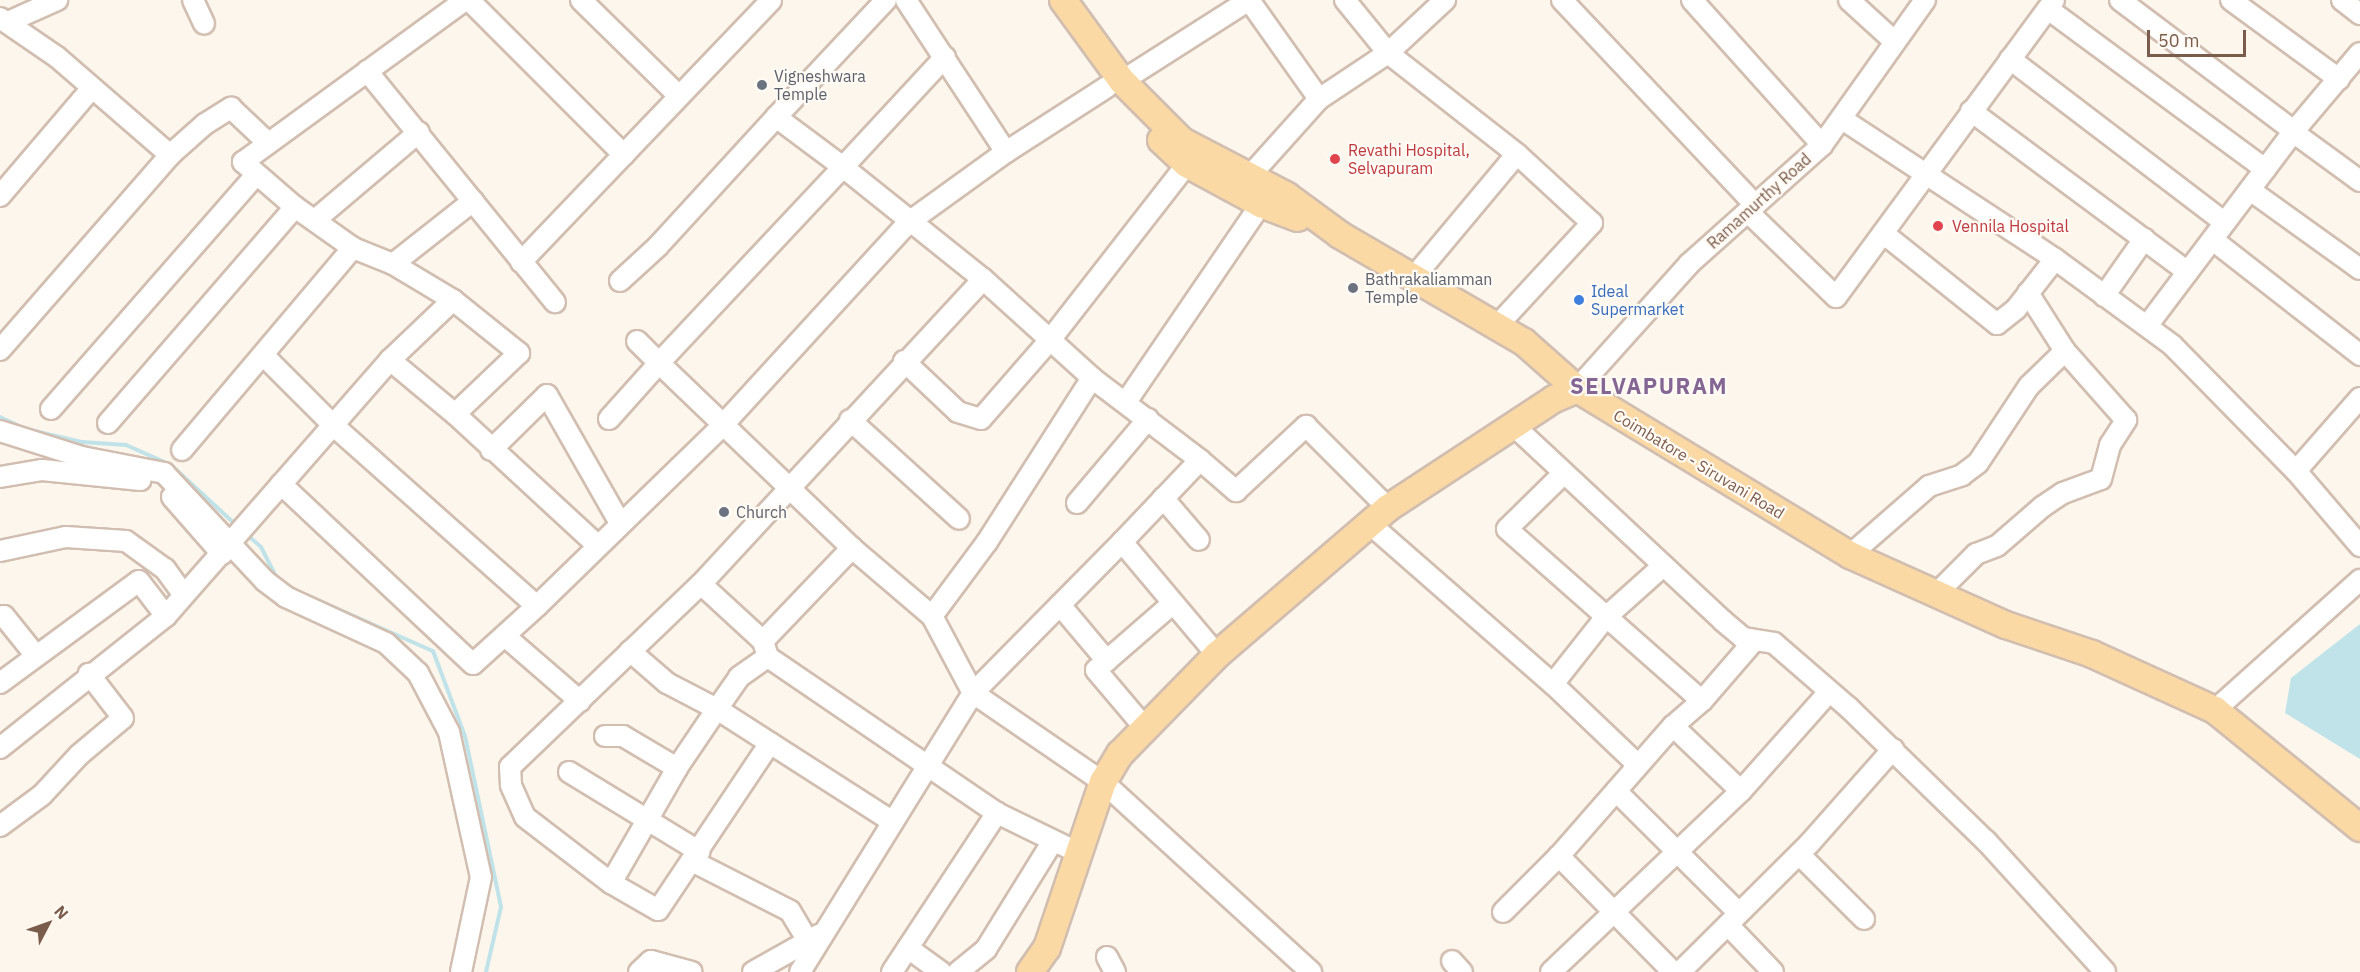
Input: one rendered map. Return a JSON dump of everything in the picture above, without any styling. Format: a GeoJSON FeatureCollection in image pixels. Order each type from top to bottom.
{"type":"FeatureCollection","features":[{"type":"Feature","properties":{"kind":"main road"},"geometry":{"type":"LineString","coordinates":[[1043,0],[1114,84],[1187,164],[1261,204],[1340,235]]}},
{"type":"Feature","properties":{"kind":"main road"},"geometry":{"type":"LineString","coordinates":[[1030,972],[1047,948],[1103,782],[1120,754],[1217,655],[1379,516],[1513,425],[1565,394],[1553,378],[1547,361],[1497,326],[1340,235],[1287,196],[1248,178],[1182,141],[1114,84],[1063,0]]}},
{"type":"Feature","properties":{"kind":"main road","name":"Coimbatore - Siruvani Road"},"geometry":{"type":"LineString","coordinates":[[1565,394],[1850,555],[1938,592],[2006,625],[2092,654],[2215,710],[2360,828]]}},
{"type":"Feature","properties":{"kind":"street"},"geometry":{"type":"LineString","coordinates":[[4,20],[57,0]]}},
{"type":"Feature","properties":{"kind":"street"},"geometry":{"type":"LineString","coordinates":[[193,0],[204,24]]}},
{"type":"Feature","properties":{"kind":"street"},"geometry":{"type":"LineString","coordinates":[[455,414],[519,352],[453,300],[393,264],[353,248],[295,207],[243,162],[267,142],[467,0],[624,155]]}},
{"type":"Feature","properties":{"kind":"street"},"geometry":{"type":"LineString","coordinates":[[581,0],[679,96]]}},
{"type":"Feature","properties":{"kind":"street"},"geometry":{"type":"LineString","coordinates":[[520,262],[771,0]]}},
{"type":"Feature","properties":{"kind":"street"},"geometry":{"type":"LineString","coordinates":[[620,281],[658,246],[886,0]]}},
{"type":"Feature","properties":{"kind":"street"},"geometry":{"type":"LineString","coordinates":[[906,0],[1006,152]]}},
{"type":"Feature","properties":{"kind":"street"},"geometry":{"type":"LineString","coordinates":[[281,484],[473,664],[506,637],[597,545],[721,427],[909,222],[1006,152],[1250,0],[1319,99]]}},
{"type":"Feature","properties":{"kind":"street"},"geometry":{"type":"LineString","coordinates":[[1345,0],[1388,53],[1517,154],[1592,222],[1497,326]]}},
{"type":"Feature","properties":{"kind":"street"},"geometry":{"type":"LineString","coordinates":[[1248,178],[1319,99],[1388,53],[1445,0]]}},
{"type":"Feature","properties":{"kind":"street"},"geometry":{"type":"LineString","coordinates":[[1562,0],[1752,209],[1836,297],[2051,4],[2265,169]]}},
{"type":"Feature","properties":{"kind":"street"},"geometry":{"type":"LineString","coordinates":[[1692,0],[1822,145]]}},
{"type":"Feature","properties":{"kind":"street"},"geometry":{"type":"LineString","coordinates":[[1849,0],[1894,41]]}},
{"type":"Feature","properties":{"kind":"street","name":"Ramamurthy Road"},"geometry":{"type":"LineString","coordinates":[[1565,394],[1689,264],[1822,145],[1894,41],[1926,0]]}},
{"type":"Feature","properties":{"kind":"street"},"geometry":{"type":"LineString","coordinates":[[2120,0],[2294,132],[2358,175]]}},
{"type":"Feature","properties":{"kind":"street"},"geometry":{"type":"LineString","coordinates":[[2231,0],[2339,79]]}},
{"type":"Feature","properties":{"kind":"street"},"geometry":{"type":"LineString","coordinates":[[2342,0],[2360,14]]}},
{"type":"Feature","properties":{"kind":"street"},"geometry":{"type":"LineString","coordinates":[[4,20],[92,88],[170,155]]}},
{"type":"Feature","properties":{"kind":"street"},"geometry":{"type":"LineString","coordinates":[[2146,326],[2294,132],[2360,53]]}},
{"type":"Feature","properties":{"kind":"street"},"geometry":{"type":"LineString","coordinates":[[609,419],[945,57]]}},
{"type":"Feature","properties":{"kind":"street"},"geometry":{"type":"LineString","coordinates":[[2010,60],[2225,223]]}},
{"type":"Feature","properties":{"kind":"street"},"geometry":{"type":"LineString","coordinates":[[368,71],[420,132],[520,262],[555,302]]}},
{"type":"Feature","properties":{"kind":"street"},"geometry":{"type":"LineString","coordinates":[[0,196],[92,88]]}},
{"type":"Feature","properties":{"kind":"street"},"geometry":{"type":"LineString","coordinates":[[0,350],[170,155],[205,124],[231,108],[267,142]]}},
{"type":"Feature","properties":{"kind":"street"},"geometry":{"type":"LineString","coordinates":[[1971,111],[2188,272]]}},
{"type":"Feature","properties":{"kind":"street"},"geometry":{"type":"LineString","coordinates":[[776,117],[843,167],[983,279],[1092,378],[1200,460],[1236,491],[1306,426],[1379,516],[1638,765]]}},
{"type":"Feature","properties":{"kind":"street"},"geometry":{"type":"LineString","coordinates":[[1842,119],[2055,259],[2172,345],[2296,471],[2360,546]]}},
{"type":"Feature","properties":{"kind":"street"},"geometry":{"type":"LineString","coordinates":[[315,220],[420,132]]}},
{"type":"Feature","properties":{"kind":"street"},"geometry":{"type":"LineString","coordinates":[[1414,277],[1517,154]]}},
{"type":"Feature","properties":{"kind":"street"},"geometry":{"type":"LineString","coordinates":[[904,361],[958,412],[981,418],[1050,340],[1187,164]]}},
{"type":"Feature","properties":{"kind":"street"},"geometry":{"type":"LineString","coordinates":[[51,409],[256,175]]}},
{"type":"Feature","properties":{"kind":"street"},"geometry":{"type":"LineString","coordinates":[[2250,190],[2360,269]]}},
{"type":"Feature","properties":{"kind":"street"},"geometry":{"type":"LineString","coordinates":[[393,264],[473,201]]}},
{"type":"Feature","properties":{"kind":"street"},"geometry":{"type":"LineString","coordinates":[[1126,402],[1261,204]]}},
{"type":"Feature","properties":{"kind":"street"},"geometry":{"type":"LineString","coordinates":[[108,423],[295,207]]}},
{"type":"Feature","properties":{"kind":"street"},"geometry":{"type":"LineString","coordinates":[[1883,233],[1997,324],[2028,293],[2055,259]]}},
{"type":"Feature","properties":{"kind":"street"},"geometry":{"type":"LineString","coordinates":[[2104,296],[2144,239]]}},
{"type":"Feature","properties":{"kind":"street"},"geometry":{"type":"LineString","coordinates":[[2213,240],[2360,355]]}},
{"type":"Feature","properties":{"kind":"street"},"geometry":{"type":"LineString","coordinates":[[182,450],[353,248]]}},
{"type":"Feature","properties":{"kind":"street"},"geometry":{"type":"LineString","coordinates":[[770,743],[697,857],[658,910],[611,883],[525,817],[511,784],[510,767],[701,584],[787,487],[983,279]]}},
{"type":"Feature","properties":{"kind":"street"},"geometry":{"type":"LineString","coordinates":[[1938,592],[1976,554],[1997,546],[2042,507],[2063,493],[2101,479],[2110,445],[2126,420],[2064,351],[2028,293]]}},
{"type":"Feature","properties":{"kind":"street"},"geometry":{"type":"LineString","coordinates":[[0,748],[89,674],[166,616],[183,594],[226,550],[256,509],[334,426],[390,360],[453,300]]}},
{"type":"Feature","properties":{"kind":"street"},"geometry":{"type":"LineString","coordinates":[[637,341],[721,427],[852,548],[932,616],[973,693],[1103,782],[1311,972]]}},
{"type":"Feature","properties":{"kind":"street"},"geometry":{"type":"LineString","coordinates":[[1850,555],[1929,486],[1962,475],[1977,463],[2029,386],[2064,351]]}},
{"type":"Feature","properties":{"kind":"street"},"geometry":{"type":"LineString","coordinates":[[263,355],[334,426],[537,606]]}},
{"type":"Feature","properties":{"kind":"street"},"geometry":{"type":"LineString","coordinates":[[390,360],[455,414],[491,450],[597,545]]}},
{"type":"Feature","properties":{"kind":"street"},"geometry":{"type":"LineString","coordinates":[[932,616],[987,542],[1092,378]]}},
{"type":"Feature","properties":{"kind":"street"},"geometry":{"type":"LineString","coordinates":[[491,450],[548,395],[620,523]]}},
{"type":"Feature","properties":{"kind":"street"},"geometry":{"type":"LineString","coordinates":[[2296,471],[2360,398]]}},
{"type":"Feature","properties":{"kind":"street"},"geometry":{"type":"LineString","coordinates":[[850,420],[959,519]]}},
{"type":"Feature","properties":{"kind":"street"},"geometry":{"type":"LineString","coordinates":[[1077,503],[1148,420]]}},
{"type":"Feature","properties":{"kind":"street"},"geometry":{"type":"LineString","coordinates":[[1513,425],[1662,567],[1743,638],[1753,642]]}},
{"type":"Feature","properties":{"kind":"street"},"geometry":{"type":"LineString","coordinates":[[0,431],[82,457],[164,472],[226,550]]}},
{"type":"Feature","properties":{"kind":"street"},"geometry":{"type":"LineString","coordinates":[[800,972],[816,936],[893,822],[973,693],[1200,460]]}},
{"type":"Feature","properties":{"kind":"street"},"geometry":{"type":"LineString","coordinates":[[0,477],[42,470],[160,483],[226,550],[286,597],[386,643],[418,673],[449,732],[481,877],[461,972]]}},
{"type":"Feature","properties":{"kind":"street"},"geometry":{"type":"LineString","coordinates":[[1563,474],[1507,529],[1702,701]]}},
{"type":"Feature","properties":{"kind":"street"},"geometry":{"type":"LineString","coordinates":[[1163,498],[1199,540]]}},
{"type":"Feature","properties":{"kind":"street"},"geometry":{"type":"LineString","coordinates":[[0,551],[66,537],[126,541],[165,569],[183,594]]}},
{"type":"Feature","properties":{"kind":"street"},"geometry":{"type":"LineString","coordinates":[[1122,542],[1217,655]]}},
{"type":"Feature","properties":{"kind":"street"},"geometry":{"type":"LineString","coordinates":[[611,883],[677,768],[739,677],[852,548]]}},
{"type":"Feature","properties":{"kind":"street"},"geometry":{"type":"LineString","coordinates":[[1553,684],[1606,617],[1662,567]]}},
{"type":"Feature","properties":{"kind":"street"},"geometry":{"type":"LineString","coordinates":[[2215,710],[2360,580]]}},
{"type":"Feature","properties":{"kind":"street"},"geometry":{"type":"LineString","coordinates":[[0,683],[139,581],[166,616]]}},
{"type":"Feature","properties":{"kind":"street"},"geometry":{"type":"LineString","coordinates":[[701,584],[765,649],[928,766],[997,813],[1079,853]]}},
{"type":"Feature","properties":{"kind":"street"},"geometry":{"type":"LineString","coordinates":[[1145,728],[1096,670],[1173,603]]}},
{"type":"Feature","properties":{"kind":"street"},"geometry":{"type":"LineString","coordinates":[[1060,604],[1107,661]]}},
{"type":"Feature","properties":{"kind":"street"},"geometry":{"type":"LineString","coordinates":[[0,617],[4,616],[36,656]]}},
{"type":"Feature","properties":{"kind":"street"},"geometry":{"type":"LineString","coordinates":[[506,637],[580,701]]}},
{"type":"Feature","properties":{"kind":"street"},"geometry":{"type":"LineString","coordinates":[[1503,912],[1559,856],[1673,726],[1702,701],[1753,642],[1764,639],[1774,643],[1893,749],[1986,841],[2106,972]]}},
{"type":"Feature","properties":{"kind":"street"},"geometry":{"type":"LineString","coordinates":[[630,651],[667,683],[717,709],[893,822]]}},
{"type":"Feature","properties":{"kind":"street"},"geometry":{"type":"LineString","coordinates":[[0,826],[42,795],[79,755],[123,718],[89,674]]}},
{"type":"Feature","properties":{"kind":"street"},"geometry":{"type":"LineString","coordinates":[[1551,972],[1615,915],[1741,791],[1828,693]]}},
{"type":"Feature","properties":{"kind":"street"},"geometry":{"type":"LineString","coordinates":[[1673,726],[1741,791]]}},
{"type":"Feature","properties":{"kind":"street"},"geometry":{"type":"LineString","coordinates":[[604,736],[623,736],[677,768]]}},
{"type":"Feature","properties":{"kind":"street"},"geometry":{"type":"LineString","coordinates":[[1680,972],[1799,854],[1893,749]]}},
{"type":"Feature","properties":{"kind":"street"},"geometry":{"type":"LineString","coordinates":[[569,772],[646,820],[697,857],[790,911],[816,936]]}},
{"type":"Feature","properties":{"kind":"street"},"geometry":{"type":"LineString","coordinates":[[1616,791],[1679,853],[1773,972]]}},
{"type":"Feature","properties":{"kind":"street"},"geometry":{"type":"LineString","coordinates":[[892,972],[997,813]]}},
{"type":"Feature","properties":{"kind":"street"},"geometry":{"type":"LineString","coordinates":[[958,972],[986,949],[1053,841]]}},
{"type":"Feature","properties":{"kind":"street"},"geometry":{"type":"LineString","coordinates":[[1799,854],[1864,919]]}},
{"type":"Feature","properties":{"kind":"street"},"geometry":{"type":"LineString","coordinates":[[1559,856],[1673,972]]}},
{"type":"Feature","properties":{"kind":"street"},"geometry":{"type":"LineString","coordinates":[[753,972],[816,936]]}},
{"type":"Feature","properties":{"kind":"street"},"geometry":{"type":"LineString","coordinates":[[908,948],[941,972]]}},
{"type":"Feature","properties":{"kind":"street"},"geometry":{"type":"LineString","coordinates":[[639,972],[651,961],[692,972]]}},
{"type":"Feature","properties":{"kind":"water"},"geometry":{"type":"Polygon","coordinates":[[[2360,624],[2360,759],[2285,713],[2291,678],[2360,624]]]}},
{"type":"Feature","properties":{"kind":"waterway"},"geometry":{"type":"LineString","coordinates":[[0,417],[26,429],[82,442],[126,445],[171,465],[237,526]]}},
{"type":"Feature","properties":{"kind":"waterway"},"geometry":{"type":"LineString","coordinates":[[245,533],[261,547],[278,580]]}},
{"type":"Feature","properties":{"kind":"waterway"},"geometry":{"type":"LineString","coordinates":[[286,586],[433,651],[465,736],[501,907],[486,972]]}},
{"type":"Feature","properties":{"kind":"place","name":"Vigneshwara Temple"},"geometry":{"type":"Point","coordinates":[762,85]}},
{"type":"Feature","properties":{"kind":"place","name":"Revathi Hospital, Selvapuram"},"geometry":{"type":"Point","coordinates":[1335,159]}},
{"type":"Feature","properties":{"kind":"place","name":"Vennila Hospital"},"geometry":{"type":"Point","coordinates":[1938,226]}},
{"type":"Feature","properties":{"kind":"place","name":"Bathrakaliamman Temple"},"geometry":{"type":"Point","coordinates":[1353,288]}},
{"type":"Feature","properties":{"kind":"place","name":"Ideal Supermarket"},"geometry":{"type":"Point","coordinates":[1579,300]}},
{"type":"Feature","properties":{"kind":"place","name":"Church"},"geometry":{"type":"Point","coordinates":[724,512]}},
{"type":"Feature","properties":{"kind":"district","name":"SELVAPURAM"},"geometry":{"type":"Point","coordinates":[1649,386]}}]}
